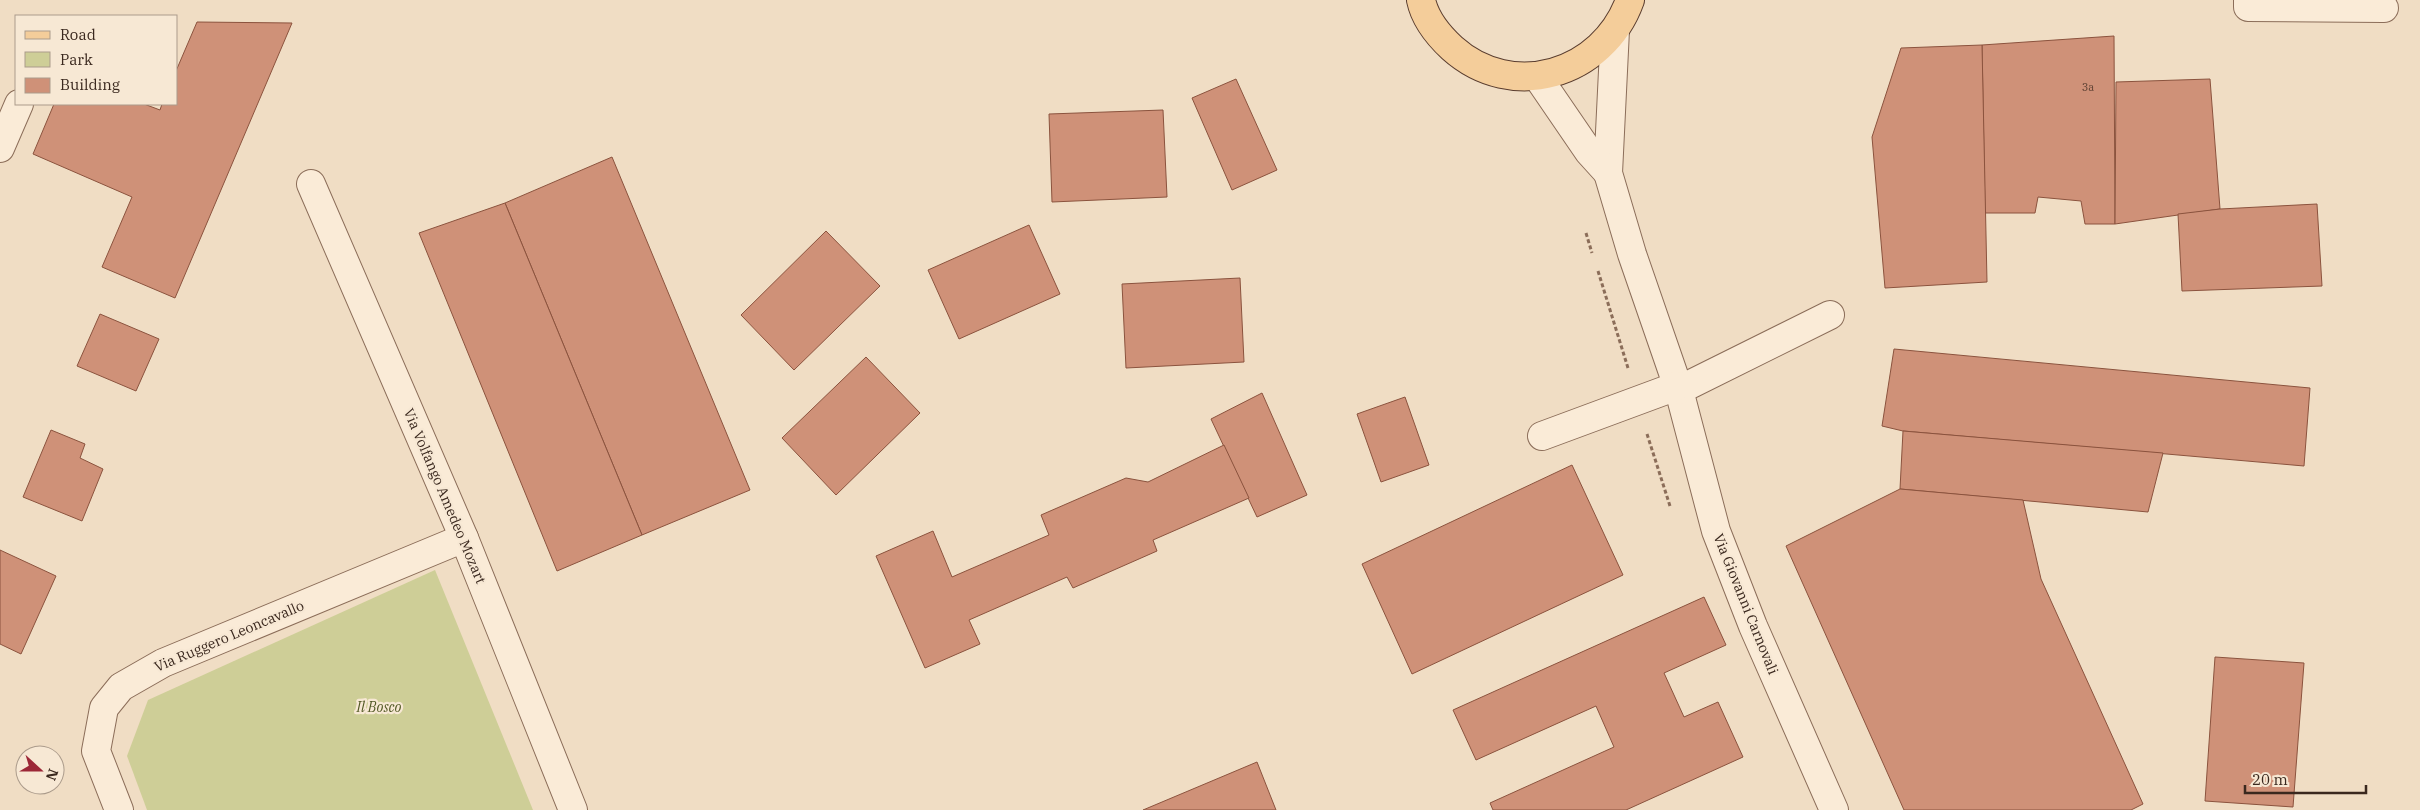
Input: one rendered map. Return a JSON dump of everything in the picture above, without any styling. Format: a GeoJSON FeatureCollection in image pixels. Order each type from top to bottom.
{"type":"FeatureCollection","features":[{"type":"Feature","properties":{"kind":"main road"},"geometry":{"type":"LineString","coordinates":[[1420,1],[1430,23],[1443,40],[1476,65],[1495,73],[1537,76],[1559,71],[1581,62],[1599,48],[1615,30],[1630,0]]}},
{"type":"Feature","properties":{"kind":"street"},"geometry":{"type":"LineString","coordinates":[[2248,0],[2248,7],[2384,8]]}},
{"type":"Feature","properties":{"kind":"street","name":"Via Giovanni Carnovali"},"geometry":{"type":"LineString","coordinates":[[1615,30],[1608,173],[1632,254],[1678,388],[1716,531],[1753,626],[1834,810]]}},
{"type":"Feature","properties":{"kind":"street","name":"Via Giovanni Carnovali"},"geometry":{"type":"LineString","coordinates":[[1537,76],[1589,152],[1608,173]]}},
{"type":"Feature","properties":{"kind":"street"},"geometry":{"type":"LineString","coordinates":[[0,148],[19,105]]}},
{"type":"Feature","properties":{"kind":"street","name":"Via Volfango Amedeo Mozart"},"geometry":{"type":"LineString","coordinates":[[311,184],[464,538],[573,810]]}},
{"type":"Feature","properties":{"kind":"street"},"geometry":{"type":"LineString","coordinates":[[1542,436],[1678,388],[1830,315]]}},
{"type":"Feature","properties":{"kind":"street","name":"Via Ruggero Leoncavallo"},"geometry":{"type":"LineString","coordinates":[[119,810],[96,751],[104,708],[121,687],[163,663],[464,538]]}},
{"type":"Feature","properties":{"kind":"green space","name":"Il Bosco"},"geometry":{"type":"Polygon","coordinates":[[[435,570],[533,810],[147,810],[127,756],[148,700],[435,570]]]}},
{"type":"Feature","properties":{"kind":"building"},"geometry":{"type":"Polygon","coordinates":[[[197,22],[292,23],[175,298],[102,267],[132,197],[33,154],[54,105],[147,105],[160,110],[162,105],[178,105],[178,66],[197,22]]]}},
{"type":"Feature","properties":{"kind":"building"},"geometry":{"type":"Polygon","coordinates":[[[2114,36],[2115,224],[2085,224],[2081,201],[2038,197],[2035,213],[1985,213],[1982,45],[2114,36]]]}},
{"type":"Feature","properties":{"kind":"building"},"geometry":{"type":"Polygon","coordinates":[[[1982,45],[1987,282],[1885,288],[1872,137],[1901,48],[1982,45]]]}},
{"type":"Feature","properties":{"kind":"building"},"geometry":{"type":"Polygon","coordinates":[[[1236,79],[1277,170],[1232,190],[1192,98],[1236,79]]]}},
{"type":"Feature","properties":{"kind":"building"},"geometry":{"type":"Polygon","coordinates":[[[2210,79],[2220,209],[2115,224],[2116,82],[2210,79]]]}},
{"type":"Feature","properties":{"kind":"building"},"geometry":{"type":"Polygon","coordinates":[[[1163,110],[1167,197],[1052,202],[1049,114],[1163,110]]]}},
{"type":"Feature","properties":{"kind":"building"},"geometry":{"type":"Polygon","coordinates":[[[612,157],[750,490],[642,535],[505,203],[612,157]]]}},
{"type":"Feature","properties":{"kind":"building"},"geometry":{"type":"Polygon","coordinates":[[[505,203],[642,535],[557,571],[419,233],[505,203]]]}},
{"type":"Feature","properties":{"kind":"building"},"geometry":{"type":"Polygon","coordinates":[[[2317,204],[2322,286],[2182,291],[2178,214],[2220,209],[2317,204]]]}},
{"type":"Feature","properties":{"kind":"building"},"geometry":{"type":"Polygon","coordinates":[[[1029,225],[1060,294],[959,339],[928,270],[1029,225]]]}},
{"type":"Feature","properties":{"kind":"building"},"geometry":{"type":"Polygon","coordinates":[[[826,231],[880,286],[794,370],[741,315],[826,231]]]}},
{"type":"Feature","properties":{"kind":"building"},"geometry":{"type":"Polygon","coordinates":[[[1240,278],[1244,362],[1126,368],[1122,284],[1240,278]]]}},
{"type":"Feature","properties":{"kind":"building"},"geometry":{"type":"Polygon","coordinates":[[[100,314],[159,339],[136,391],[77,366],[100,314]]]}},
{"type":"Feature","properties":{"kind":"building"},"geometry":{"type":"Polygon","coordinates":[[[1894,349],[2310,388],[2304,466],[1903,431],[1882,426],[1894,349]]]}},
{"type":"Feature","properties":{"kind":"building"},"geometry":{"type":"Polygon","coordinates":[[[866,357],[920,413],[836,495],[782,438],[866,357]]]}},
{"type":"Feature","properties":{"kind":"building"},"geometry":{"type":"Polygon","coordinates":[[[1262,393],[1307,495],[1257,517],[1211,419],[1262,393]]]}},
{"type":"Feature","properties":{"kind":"building"},"geometry":{"type":"Polygon","coordinates":[[[1405,397],[1429,465],[1381,482],[1357,414],[1405,397]]]}},
{"type":"Feature","properties":{"kind":"building"},"geometry":{"type":"Polygon","coordinates":[[[51,430],[85,444],[80,458],[103,469],[82,521],[23,497],[51,430]]]}},
{"type":"Feature","properties":{"kind":"building"},"geometry":{"type":"Polygon","coordinates":[[[1903,431],[2163,453],[2148,512],[1900,489],[1903,431]]]}},
{"type":"Feature","properties":{"kind":"building"},"geometry":{"type":"Polygon","coordinates":[[[1224,445],[1249,498],[1153,540],[1157,551],[1073,588],[1067,577],[969,620],[980,644],[925,668],[876,556],[933,531],[952,577],[1049,535],[1041,515],[1126,478],[1148,482],[1224,445]]]}},
{"type":"Feature","properties":{"kind":"building"},"geometry":{"type":"Polygon","coordinates":[[[1572,465],[1623,575],[1412,674],[1362,564],[1572,465]]]}},
{"type":"Feature","properties":{"kind":"building"},"geometry":{"type":"Polygon","coordinates":[[[1900,489],[2023,500],[2041,579],[2143,804],[2131,810],[1904,810],[1786,546],[1900,489]]]}},
{"type":"Feature","properties":{"kind":"building"},"geometry":{"type":"Polygon","coordinates":[[[0,550],[56,576],[21,654],[0,644],[0,550]]]}},
{"type":"Feature","properties":{"kind":"building"},"geometry":{"type":"Polygon","coordinates":[[[1704,597],[1726,645],[1664,673],[1684,717],[1718,702],[1743,757],[1626,810],[1493,810],[1490,803],[1614,747],[1596,706],[1476,760],[1453,710],[1704,597]]]}},
{"type":"Feature","properties":{"kind":"building"},"geometry":{"type":"Polygon","coordinates":[[[2215,657],[2304,663],[2293,807],[2205,801],[2215,657]]]}},
{"type":"Feature","properties":{"kind":"building"},"geometry":{"type":"Polygon","coordinates":[[[1257,762],[1276,810],[1143,810],[1257,762]]]}}]}
